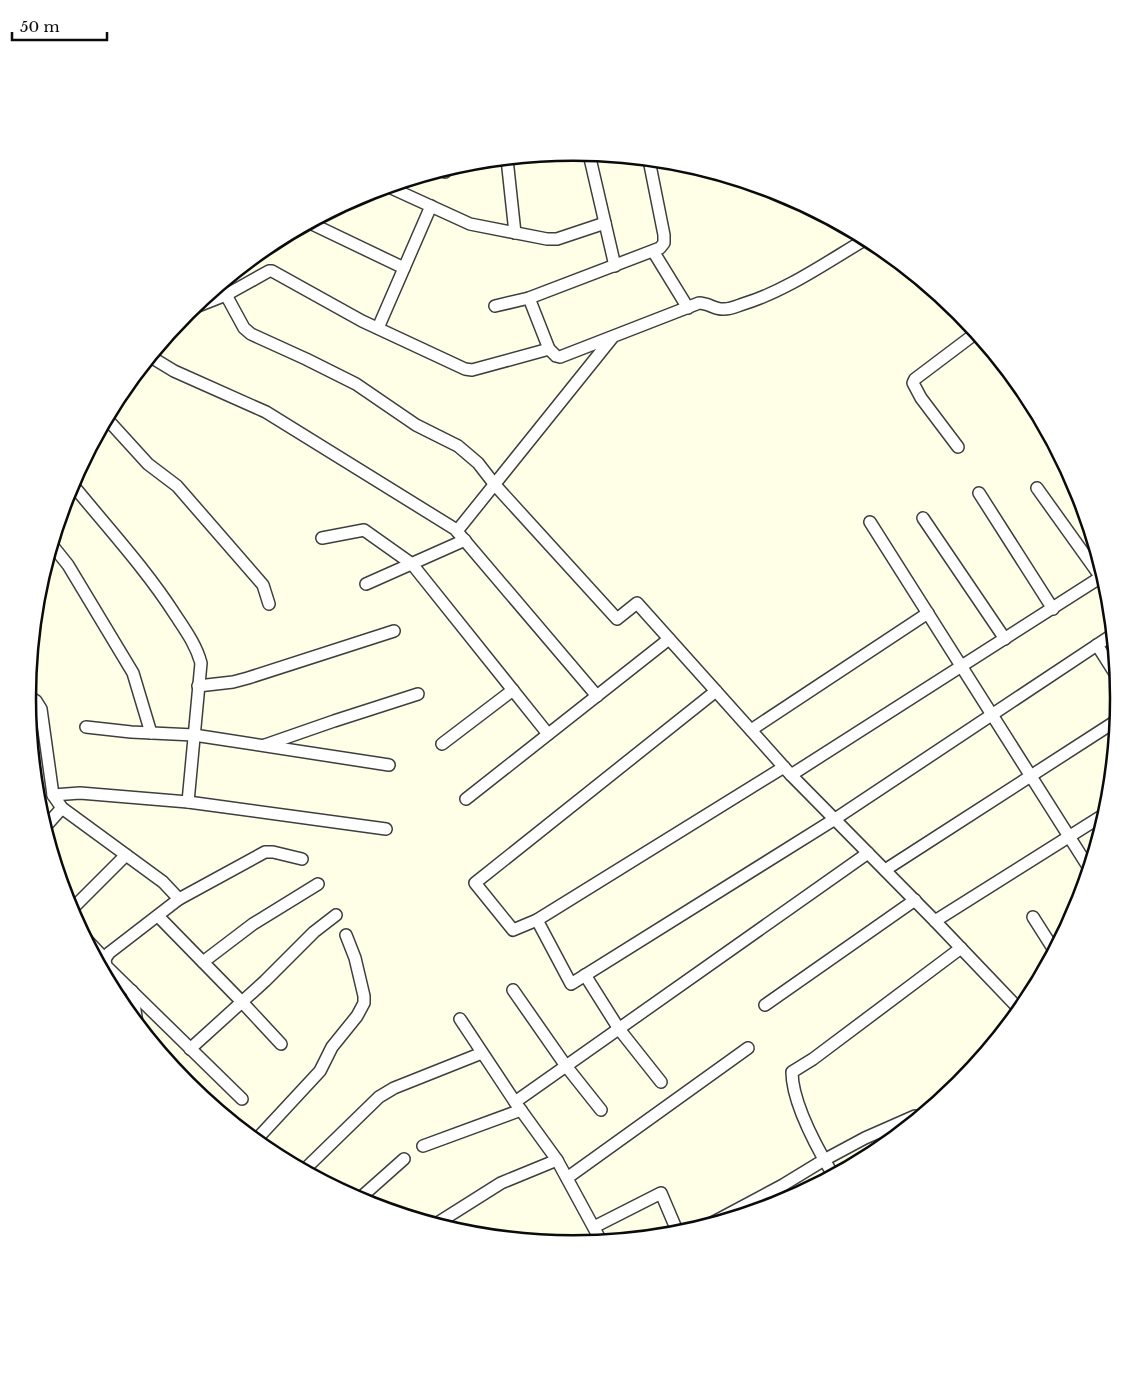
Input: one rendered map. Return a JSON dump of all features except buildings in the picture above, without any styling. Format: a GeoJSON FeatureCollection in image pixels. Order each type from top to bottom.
{"type":"FeatureCollection","features":[{"type":"Feature","properties":{"kind":"street"},"geometry":{"type":"LineString","coordinates":[[591,162],[614,266]]}},
{"type":"Feature","properties":{"kind":"street"},"geometry":{"type":"LineString","coordinates":[[508,165],[515,233]]}},
{"type":"Feature","properties":{"kind":"street"},"geometry":{"type":"LineString","coordinates":[[495,306],[529,298],[660,248],[664,243],[664,235],[650,167]]}},
{"type":"Feature","properties":{"kind":"street"},"geometry":{"type":"LineString","coordinates":[[398,191],[470,224],[548,239],[557,239],[605,223]]}},
{"type":"Feature","properties":{"kind":"street"},"geometry":{"type":"LineString","coordinates":[[378,328],[431,206]]}},
{"type":"Feature","properties":{"kind":"street"},"geometry":{"type":"LineString","coordinates":[[317,227],[404,268]]}},
{"type":"Feature","properties":{"kind":"street"},"geometry":{"type":"LineString","coordinates":[[529,298],[549,350],[560,357],[699,303],[706,303],[718,309],[726,309],[759,299],[776,292],[858,244]]}},
{"type":"Feature","properties":{"kind":"street"},"geometry":{"type":"LineString","coordinates":[[653,251],[688,308]]}},
{"type":"Feature","properties":{"kind":"street"},"geometry":{"type":"LineString","coordinates":[[212,301],[272,271],[362,321],[465,369],[472,370],[549,350]]}},
{"type":"Feature","properties":{"kind":"street"},"geometry":{"type":"LineString","coordinates":[[226,295],[244,328],[251,334],[356,384],[416,425],[458,446],[478,463],[495,485],[616,619],[637,603],[787,771],[935,920],[1014,1004]]}},
{"type":"Feature","properties":{"kind":"street"},"geometry":{"type":"LineString","coordinates":[[366,584],[412,564],[461,536],[495,485],[613,337]]}},
{"type":"Feature","properties":{"kind":"street"},"geometry":{"type":"LineString","coordinates":[[958,447],[921,398],[913,383],[915,379],[971,337]]}},
{"type":"Feature","properties":{"kind":"street"},"geometry":{"type":"LineString","coordinates":[[156,360],[174,371],[266,412],[461,536],[596,696]]}},
{"type":"Feature","properties":{"kind":"street"},"geometry":{"type":"LineString","coordinates":[[112,424],[148,464],[177,486],[263,585],[269,604]]}},
{"type":"Feature","properties":{"kind":"street"},"geometry":{"type":"LineString","coordinates":[[1036,488],[1093,566]]}},
{"type":"Feature","properties":{"kind":"street"},"geometry":{"type":"LineString","coordinates":[[78,491],[159,590],[198,651],[200,663],[188,802]]}},
{"type":"Feature","properties":{"kind":"street"},"geometry":{"type":"LineString","coordinates":[[979,493],[1053,609]]}},
{"type":"Feature","properties":{"kind":"street"},"geometry":{"type":"LineString","coordinates":[[923,518],[1005,639]]}},
{"type":"Feature","properties":{"kind":"street"},"geometry":{"type":"LineString","coordinates":[[870,522],[1084,860]]}},
{"type":"Feature","properties":{"kind":"street"},"geometry":{"type":"LineString","coordinates":[[322,538],[364,530],[412,564],[548,734]]}},
{"type":"Feature","properties":{"kind":"street"},"geometry":{"type":"LineString","coordinates":[[57,552],[68,565],[132,673],[151,733]]}},
{"type":"Feature","properties":{"kind":"street"},"geometry":{"type":"LineString","coordinates":[[716,691],[475,883],[513,930],[536,920],[1097,584]]}},
{"type":"Feature","properties":{"kind":"street"},"geometry":{"type":"LineString","coordinates":[[751,730],[928,613]]}},
{"type":"Feature","properties":{"kind":"street"},"geometry":{"type":"LineString","coordinates":[[198,686],[233,682],[248,678],[394,631]]}},
{"type":"Feature","properties":{"kind":"street"},"geometry":{"type":"LineString","coordinates":[[466,799],[669,639]]}},
{"type":"Feature","properties":{"kind":"street"},"geometry":{"type":"LineString","coordinates":[[536,920],[571,984],[835,819],[1106,639]]}},
{"type":"Feature","properties":{"kind":"street"},"geometry":{"type":"LineString","coordinates":[[1097,645],[1109,664]]}},
{"type":"Feature","properties":{"kind":"street"},"geometry":{"type":"LineString","coordinates":[[442,744],[513,690]]}},
{"type":"Feature","properties":{"kind":"street"},"geometry":{"type":"LineString","coordinates":[[264,746],[418,694]]}},
{"type":"Feature","properties":{"kind":"street"},"geometry":{"type":"LineString","coordinates":[[36,701],[41,709],[53,795],[62,808],[164,882],[180,899]]}},
{"type":"Feature","properties":{"kind":"street"},"geometry":{"type":"LineString","coordinates":[[885,870],[1109,725]]}},
{"type":"Feature","properties":{"kind":"street"},"geometry":{"type":"LineString","coordinates":[[86,727],[131,732],[194,735],[389,765]]}},
{"type":"Feature","properties":{"kind":"street"},"geometry":{"type":"LineString","coordinates":[[53,795],[80,794],[188,802],[386,829]]}},
{"type":"Feature","properties":{"kind":"street"},"geometry":{"type":"LineString","coordinates":[[51,820],[62,808]]}},
{"type":"Feature","properties":{"kind":"street"},"geometry":{"type":"LineString","coordinates":[[935,920],[1095,820]]}},
{"type":"Feature","properties":{"kind":"street"},"geometry":{"type":"LineString","coordinates":[[105,959],[109,953],[180,899],[265,852],[273,852],[302,860]]}},
{"type":"Feature","properties":{"kind":"street"},"geometry":{"type":"LineString","coordinates":[[423,1146],[518,1106],[566,1066],[868,853]]}},
{"type":"Feature","properties":{"kind":"street"},"geometry":{"type":"LineString","coordinates":[[77,904],[126,855]]}},
{"type":"Feature","properties":{"kind":"street"},"geometry":{"type":"LineString","coordinates":[[203,962],[253,924],[318,884]]}},
{"type":"Feature","properties":{"kind":"street"},"geometry":{"type":"LineString","coordinates":[[766,1005],[915,900]]}},
{"type":"Feature","properties":{"kind":"street"},"geometry":{"type":"LineString","coordinates":[[190,1049],[242,1002],[314,932],[336,915]]}},
{"type":"Feature","properties":{"kind":"street"},"geometry":{"type":"LineString","coordinates":[[158,916],[281,1044]]}},
{"type":"Feature","properties":{"kind":"street"},"geometry":{"type":"LineString","coordinates":[[1033,917],[1050,943]]}},
{"type":"Feature","properties":{"kind":"street"},"geometry":{"type":"LineString","coordinates":[[261,1134],[320,1071],[332,1047],[357,1016],[364,1003],[355,958],[346,935]]}},
{"type":"Feature","properties":{"kind":"street"},"geometry":{"type":"LineString","coordinates":[[829,1169],[799,1108],[792,1082],[792,1072],[813,1059],[961,948]]}},
{"type":"Feature","properties":{"kind":"street"},"geometry":{"type":"LineString","coordinates":[[111,971],[242,1099]]}},
{"type":"Feature","properties":{"kind":"street"},"geometry":{"type":"LineString","coordinates":[[585,975],[619,1029],[660,1082]]}},
{"type":"Feature","properties":{"kind":"street"},"geometry":{"type":"LineString","coordinates":[[513,990],[566,1066],[601,1110]]}},
{"type":"Feature","properties":{"kind":"street"},"geometry":{"type":"LineString","coordinates":[[132,991],[134,1007]]}},
{"type":"Feature","properties":{"kind":"street"},"geometry":{"type":"LineString","coordinates":[[460,1019],[518,1106],[557,1160],[596,1234]]}},
{"type":"Feature","properties":{"kind":"street"},"geometry":{"type":"LineString","coordinates":[[567,1178],[748,1048]]}},
{"type":"Feature","properties":{"kind":"street"},"geometry":{"type":"LineString","coordinates":[[309,1165],[379,1097],[394,1088],[482,1053]]}},
{"type":"Feature","properties":{"kind":"street"},"geometry":{"type":"LineString","coordinates":[[753,1204],[824,1160],[865,1138],[903,1122]]}},
{"type":"Feature","properties":{"kind":"street"},"geometry":{"type":"LineString","coordinates":[[366,1193],[404,1160]]}},
{"type":"Feature","properties":{"kind":"street"},"geometry":{"type":"LineString","coordinates":[[445,1219],[502,1183],[557,1160]]}},
{"type":"Feature","properties":{"kind":"street"},"geometry":{"type":"LineString","coordinates":[[594,1227],[662,1193],[675,1225]]}}]}
